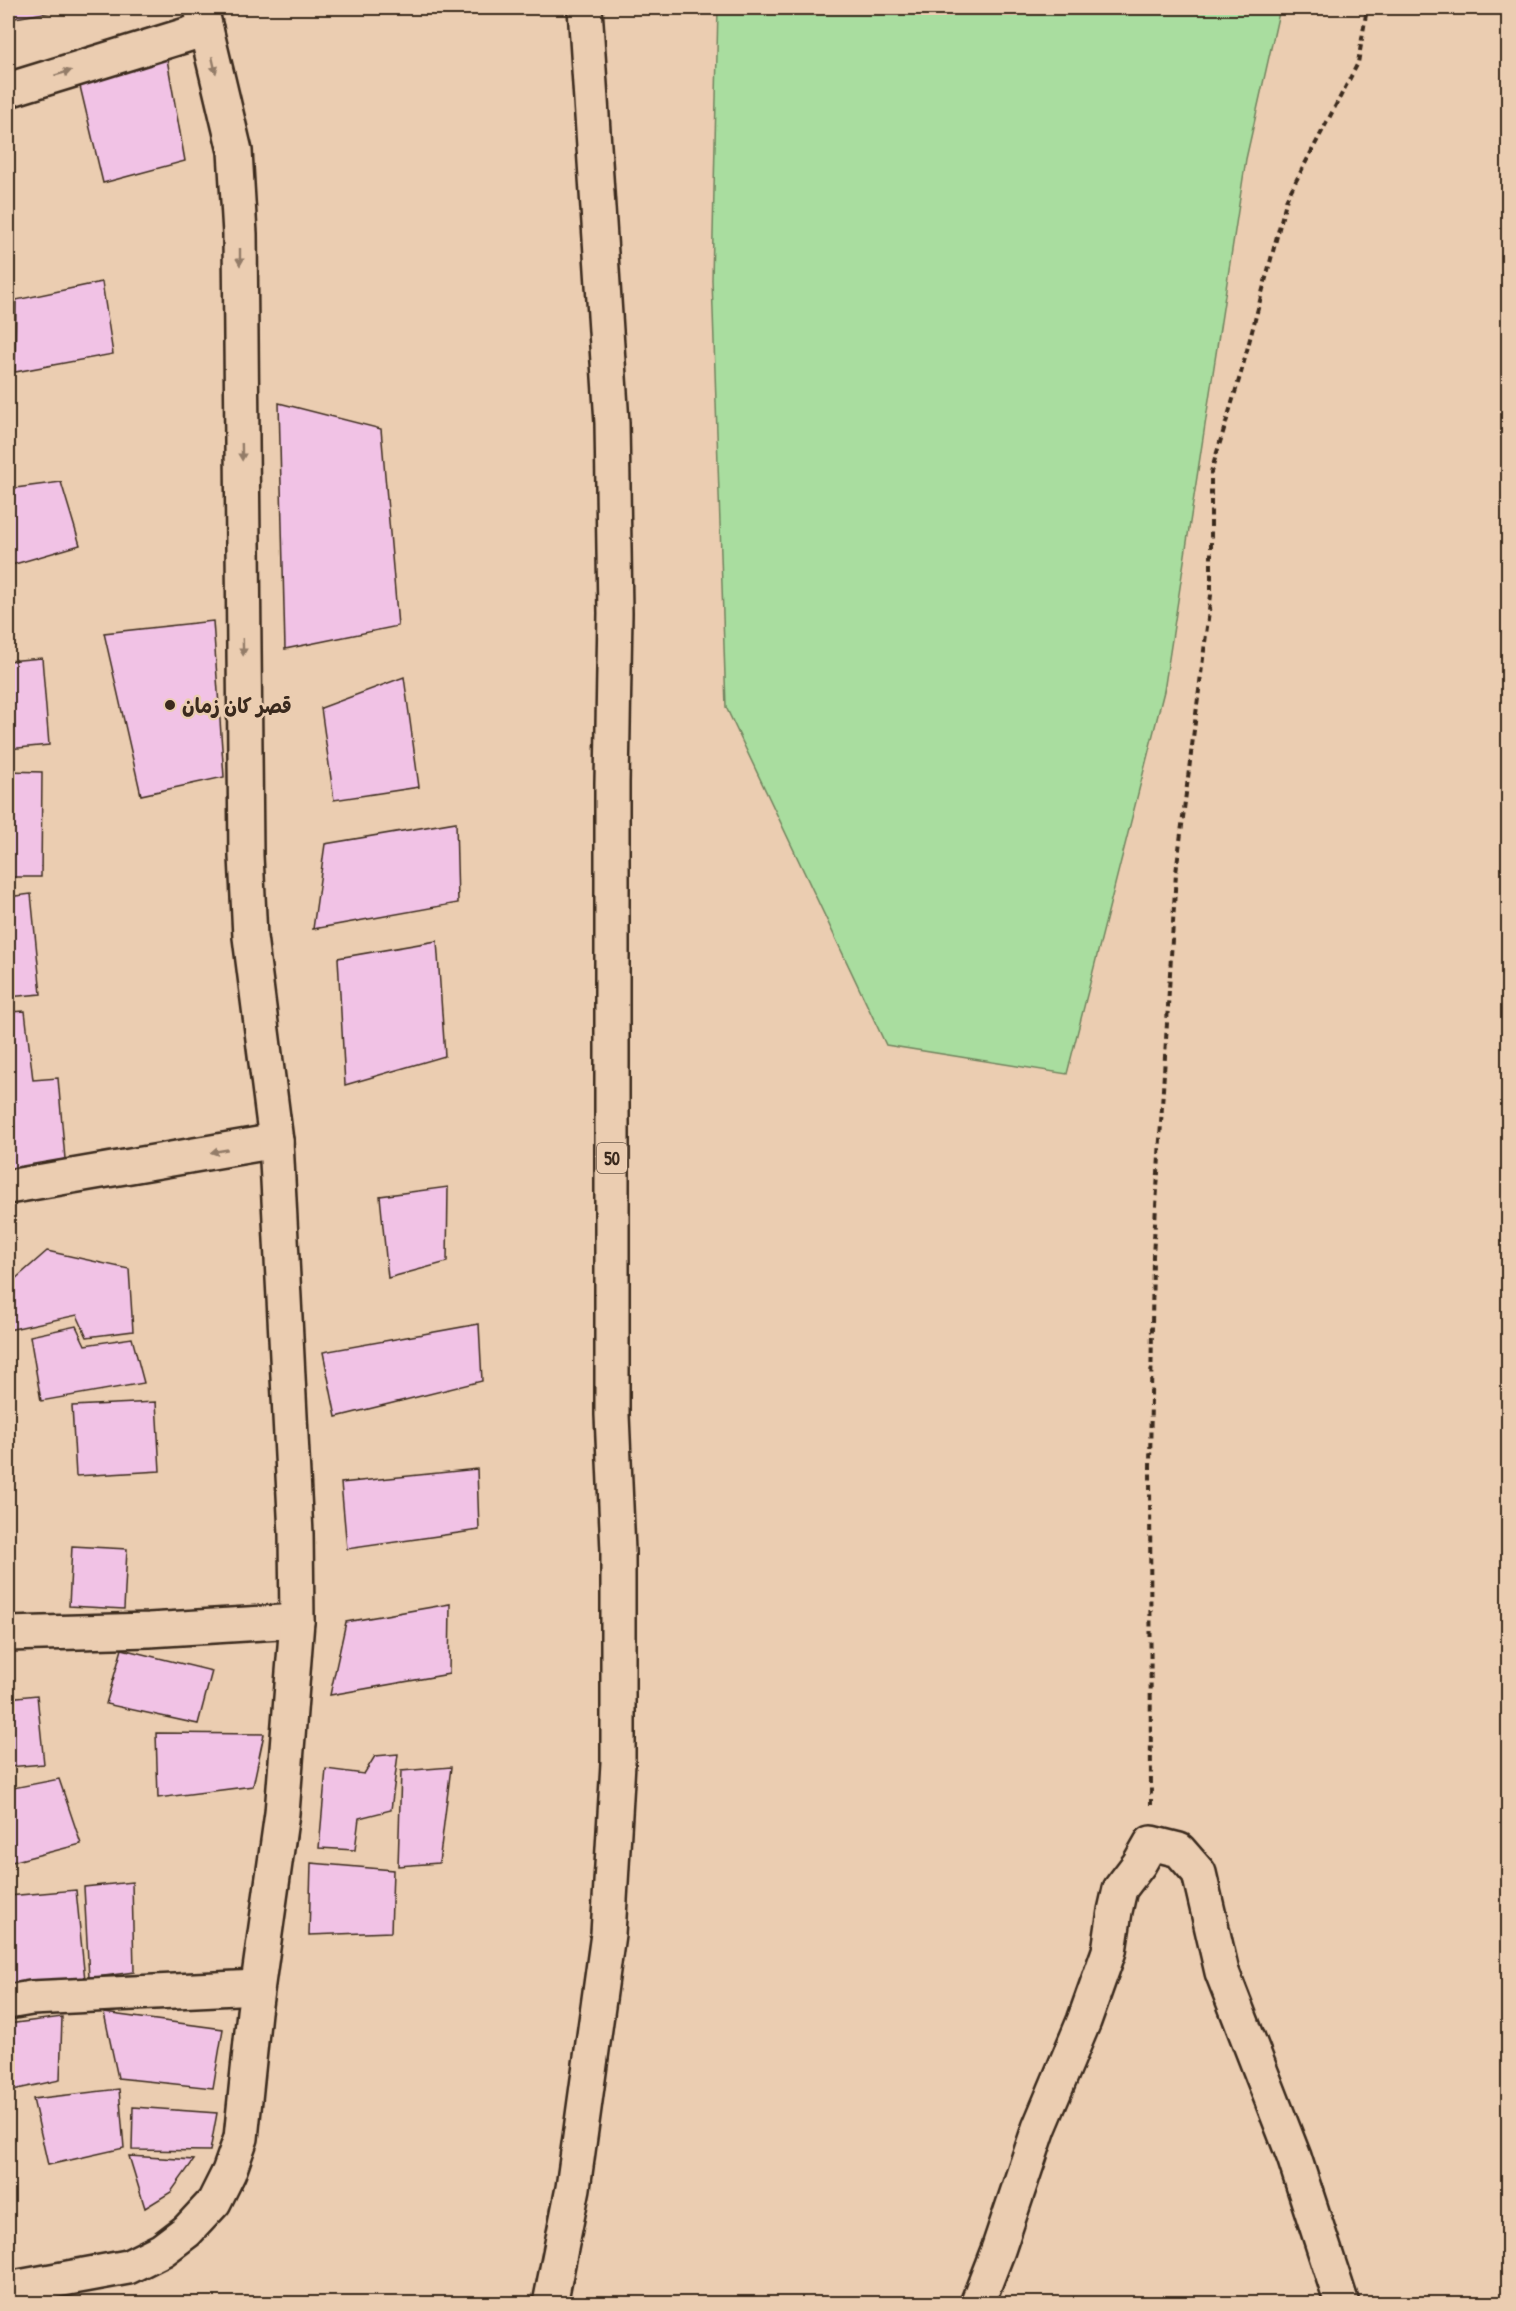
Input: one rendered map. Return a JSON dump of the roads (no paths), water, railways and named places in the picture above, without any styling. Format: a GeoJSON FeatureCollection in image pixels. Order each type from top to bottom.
{"type":"FeatureCollection","features":[{"type":"Feature","properties":{"kind":"street","name":"50"},"geometry":{"type":"LineString","coordinates":[[550,2304],[573,2188],[608,1934],[618,1763],[618,1551],[612,1415],[612,783],[615,613],[612,423],[585,8]]}},
{"type":"Feature","properties":{"kind":"street"},"geometry":{"type":"LineString","coordinates":[[8,90],[203,18],[235,151],[239,222],[246,856],[250,938],[276,1141],[296,1534],[297,1621],[282,1813],[257,1987],[242,2138],[229,2172],[213,2202],[187,2231],[162,2250],[128,2267],[8,2289]]}},
{"type":"Feature","properties":{"kind":"street"},"geometry":{"type":"LineString","coordinates":[[8,1187],[276,1141]]}},
{"type":"Feature","properties":{"kind":"street"},"geometry":{"type":"LineString","coordinates":[[8,1634],[149,1630],[297,1621]]}},
{"type":"Feature","properties":{"kind":"street"},"geometry":{"type":"LineString","coordinates":[[977,2304],[998,2250],[1039,2128],[1084,2021],[1109,1951],[1114,1911],[1120,1889],[1151,1843],[1179,1850],[1199,1873],[1222,1972],[1294,2157],[1342,2304]]}},
{"type":"Feature","properties":{"kind":"street"},"geometry":{"type":"LineString","coordinates":[[8,2002],[31,1998],[257,1987]]}},
{"type":"Feature","properties":{"kind":"place","name":"قصر كان زمان"},"geometry":{"type":"Point","coordinates":[170,705]}}]}
